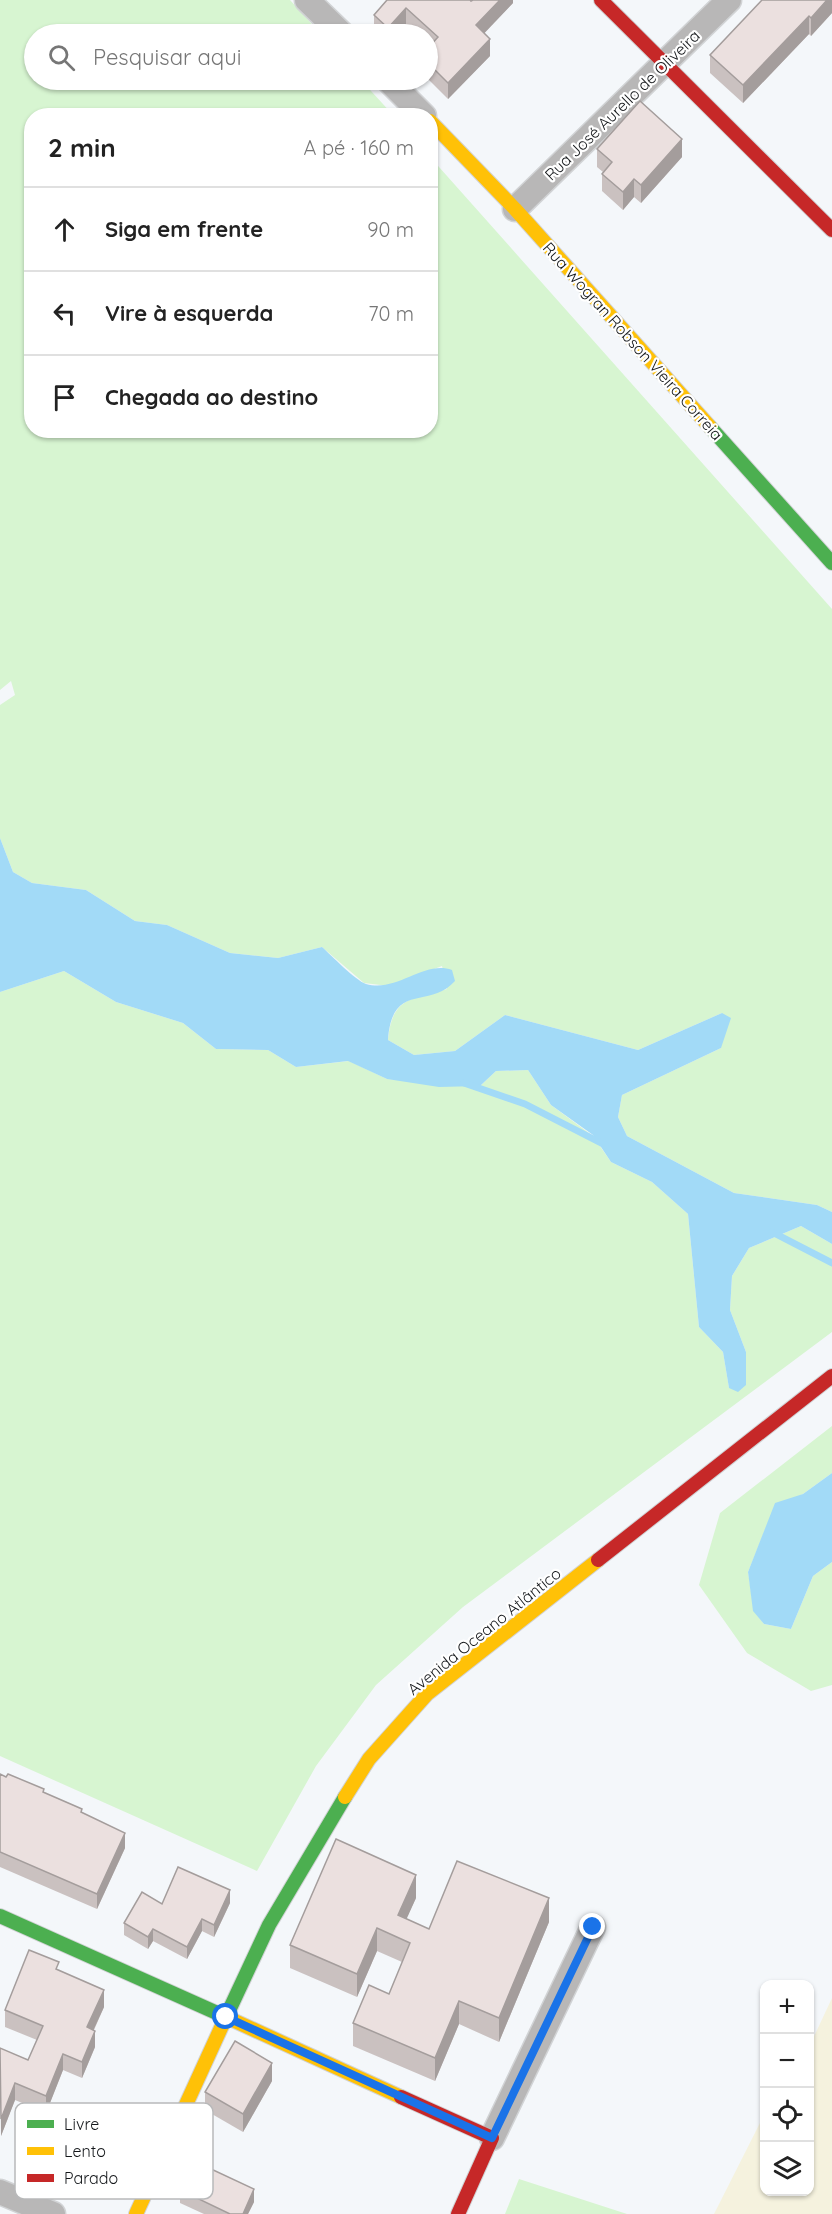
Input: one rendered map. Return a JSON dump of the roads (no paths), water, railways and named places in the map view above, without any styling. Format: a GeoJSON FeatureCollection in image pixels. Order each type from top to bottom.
{"type":"FeatureCollection","features":[{"type":"Feature","properties":{"kind":"main road"},"geometry":{"type":"LineString","coordinates":[[601,0],[832,230]]}},
{"type":"Feature","properties":{"kind":"main road","name":"Rua Wogran Robson Vieira Correia"},"geometry":{"type":"LineString","coordinates":[[438,130],[515,209],[832,563]]}},
{"type":"Feature","properties":{"kind":"main road","name":"Avenida Oceano Atlântico"},"geometry":{"type":"LineString","coordinates":[[187,2103],[269,1925],[317,1841],[369,1759],[428,1694],[832,1376]]}},
{"type":"Feature","properties":{"kind":"main road"},"geometry":{"type":"LineString","coordinates":[[0,1916],[492,2138],[458,2214]]}},
{"type":"Feature","properties":{"kind":"main road","name":"Avenida Oceano Atlântico"},"geometry":{"type":"LineString","coordinates":[[136,2214],[143,2199]]}},
{"type":"Feature","properties":{"kind":"street"},"geometry":{"type":"LineString","coordinates":[[308,0],[332,24]]}},
{"type":"Feature","properties":{"kind":"street","name":"Rua José Aurello de Oliveira"},"geometry":{"type":"LineString","coordinates":[[515,209],[729,0]]}},
{"type":"Feature","properties":{"kind":"street"},"geometry":{"type":"LineString","coordinates":[[398,90],[416,108]]}},
{"type":"Feature","properties":{"kind":"street"},"geometry":{"type":"LineString","coordinates":[[492,2138],[593,1927]]}},
{"type":"Feature","properties":{"kind":"street"},"geometry":{"type":"LineString","coordinates":[[0,2192],[15,2198]]}},
{"type":"Feature","properties":{"kind":"street"},"geometry":{"type":"LineString","coordinates":[[17,2199],[53,2214]]}},
{"type":"Feature","properties":{"kind":"water"},"geometry":{"type":"Polygon","coordinates":[[[0,838],[13,872],[32,883],[86,890],[135,921],[167,925],[230,953],[278,958],[322,947],[361,982],[377,986],[399,981],[431,969],[452,970],[455,981],[445,989],[413,999],[396,1010],[388,1040],[414,1055],[455,1051],[505,1015],[638,1050],[722,1013],[731,1018],[721,1048],[622,1095],[618,1117],[627,1136],[734,1193],[817,1205],[832,1212],[832,1244],[801,1226],[749,1248],[732,1276],[730,1310],[746,1352],[746,1385],[738,1392],[729,1388],[723,1352],[699,1327],[688,1214],[652,1182],[611,1162],[593,1135],[551,1105],[528,1070],[496,1071],[480,1086],[439,1087],[387,1079],[348,1061],[296,1067],[268,1050],[216,1049],[183,1023],[116,1002],[64,971],[0,992],[0,838]]]}},
{"type":"Feature","properties":{"kind":"water"},"geometry":{"type":"Polygon","coordinates":[[[832,1473],[832,1562],[813,1576],[791,1629],[764,1624],[753,1611],[748,1572],[775,1503],[803,1494],[832,1473]]]}},
{"type":"Feature","properties":{"kind":"waterway"},"geometry":{"type":"LineString","coordinates":[[464,1083],[525,1104],[605,1145]]}},
{"type":"Feature","properties":{"kind":"waterway"},"geometry":{"type":"LineString","coordinates":[[772,1232],[832,1263]]}}]}
